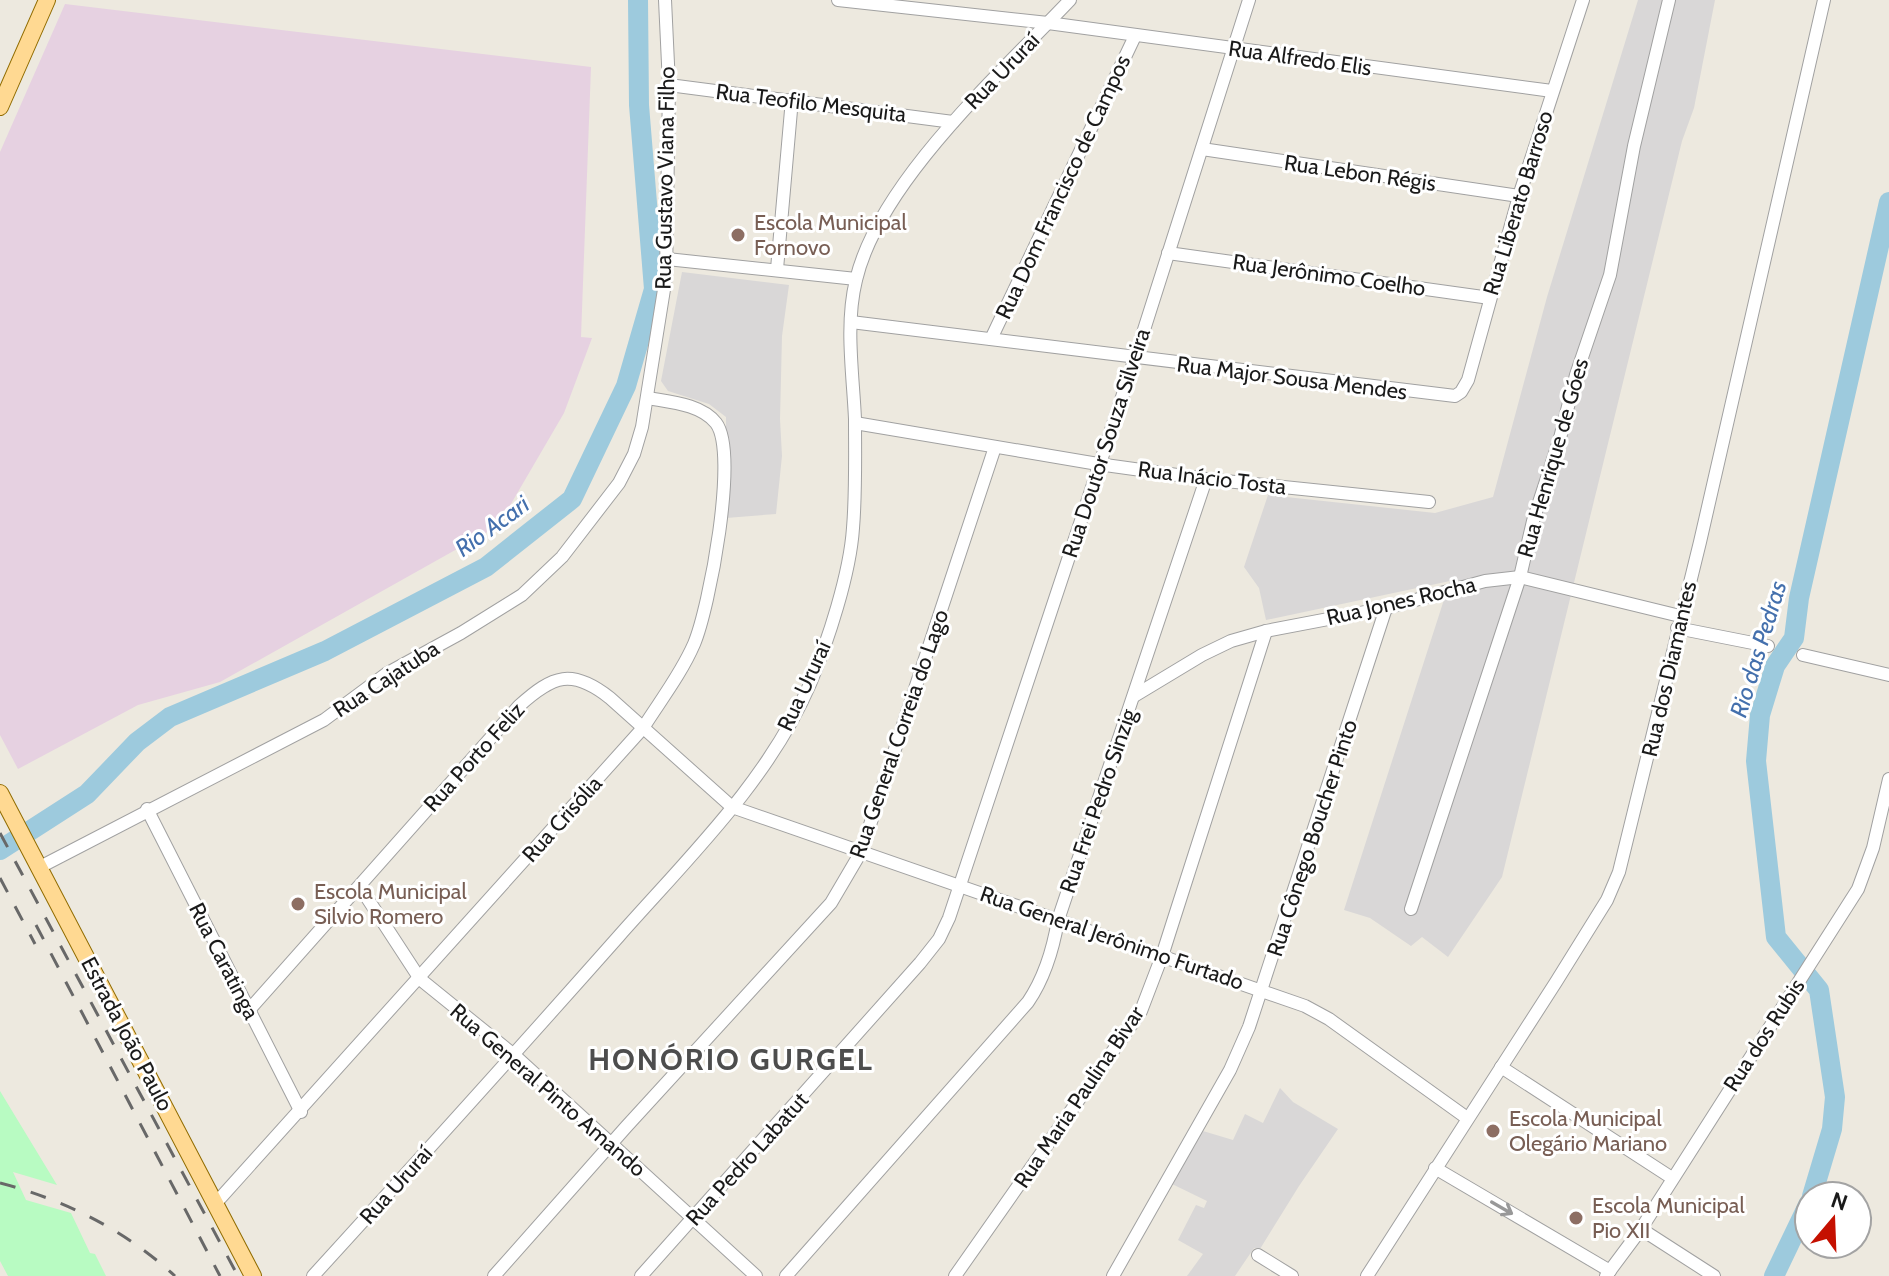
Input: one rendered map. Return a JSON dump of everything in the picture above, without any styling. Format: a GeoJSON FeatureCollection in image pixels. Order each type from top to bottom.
{"type":"FeatureCollection","features":[{"type":"Feature","properties":{"kind":"main road"},"geometry":{"type":"LineString","coordinates":[[0,107],[47,0]]}},
{"type":"Feature","properties":{"kind":"main road","name":"Estrada João Paulo"},"geometry":{"type":"LineString","coordinates":[[0,793],[253,1276]]}},
{"type":"Feature","properties":{"kind":"street","name":"Rua Gustavo Viana Filho"},"geometry":{"type":"LineString","coordinates":[[652,354],[662,307],[667,259],[669,85],[665,0]]}},
{"type":"Feature","properties":{"kind":"street","name":"Rua Alfredo Elis"},"geometry":{"type":"LineString","coordinates":[[838,0],[1048,23],[1552,91]]}},
{"type":"Feature","properties":{"kind":"street","name":"Rua Ururaí"},"geometry":{"type":"LineString","coordinates":[[313,1276],[514,1055],[732,807],[767,761],[808,687],[828,635],[853,531],[855,423],[851,322],[856,279],[877,226],[953,122],[1070,0]]}},
{"type":"Feature","properties":{"kind":"street","name":"Rua Doutor Souza Silveira"},"geometry":{"type":"LineString","coordinates":[[961,886],[1249,0]]}},
{"type":"Feature","properties":{"kind":"street","name":"Rua Liberato Barroso"},"geometry":{"type":"LineString","coordinates":[[1447,397],[1455,396],[1466,385],[1519,196],[1583,0]]}},
{"type":"Feature","properties":{"kind":"street","name":"Rua Henrique de Góes"},"geometry":{"type":"LineString","coordinates":[[1411,909],[1520,577],[1533,521],[1560,438],[1576,375],[1610,275],[1634,146],[1669,0]]}},
{"type":"Feature","properties":{"kind":"street","name":"Rua dos Diamantes"},"geometry":{"type":"LineString","coordinates":[[1367,1276],[1591,927],[1614,884],[1635,812],[1707,512],[1824,0]]}},
{"type":"Feature","properties":{"kind":"street","name":"Rua Dom Francisco de Campos"},"geometry":{"type":"LineString","coordinates":[[991,339],[1135,36]]}},
{"type":"Feature","properties":{"kind":"street","name":"Rua Teofilo Mesquita"},"geometry":{"type":"LineString","coordinates":[[669,85],[953,122]]}},
{"type":"Feature","properties":{"kind":"street"},"geometry":{"type":"LineString","coordinates":[[777,269],[792,99]]}},
{"type":"Feature","properties":{"kind":"street","name":"Rua Lebon Régis"},"geometry":{"type":"LineString","coordinates":[[1202,149],[1519,196]]}},
{"type":"Feature","properties":{"kind":"street","name":"Rua Jerônimo Coelho"},"geometry":{"type":"LineString","coordinates":[[1168,253],[1490,298]]}},
{"type":"Feature","properties":{"kind":"street"},"geometry":{"type":"LineString","coordinates":[[667,259],[856,279]]}},
{"type":"Feature","properties":{"kind":"street","name":"Rua Major Sousa Mendes"},"geometry":{"type":"LineString","coordinates":[[851,322],[1447,397]]}},
{"type":"Feature","properties":{"kind":"street","name":"Rua Cajatuba"},"geometry":{"type":"LineString","coordinates":[[37,862],[324,720],[386,674],[522,595],[562,557],[619,483],[634,454],[648,398],[652,354]]}},
{"type":"Feature","properties":{"kind":"street","name":"Rua Crisólia"},"geometry":{"type":"LineString","coordinates":[[215,1204],[301,1112],[643,728],[678,674],[695,640],[714,558],[724,480],[724,445],[716,422],[689,406],[648,398]]}},
{"type":"Feature","properties":{"kind":"street","name":"Rua Inácio Tosta"},"geometry":{"type":"LineString","coordinates":[[855,423],[1206,479],[1429,502]]}},
{"type":"Feature","properties":{"kind":"street","name":"Rua General Correia do Lago"},"geometry":{"type":"LineString","coordinates":[[494,1276],[831,903],[847,880],[861,852],[995,447]]}},
{"type":"Feature","properties":{"kind":"street","name":"Rua Frei Pedro Sinzig"},"geometry":{"type":"LineString","coordinates":[[786,1276],[1028,1002],[1049,961],[1058,920],[1206,479]]}},
{"type":"Feature","properties":{"kind":"street","name":"Rua Jones Rocha"},"geometry":{"type":"LineString","coordinates":[[1134,696],[1231,641],[1266,631],[1386,608],[1456,588],[1520,577],[1768,646]]}},
{"type":"Feature","properties":{"kind":"street","name":"Rua Cônego Boucher Pinto"},"geometry":{"type":"LineString","coordinates":[[1113,1276],[1230,1070],[1262,990],[1386,608]]}},
{"type":"Feature","properties":{"kind":"street","name":"Rua Maria Paulina Bivar"},"geometry":{"type":"LineString","coordinates":[[955,1276],[1130,1028],[1151,988],[1266,631]]}},
{"type":"Feature","properties":{"kind":"street"},"geometry":{"type":"LineString","coordinates":[[1803,655],[1889,675]]}},
{"type":"Feature","properties":{"kind":"street","name":"Rua Porto Feliz"},"geometry":{"type":"LineString","coordinates":[[249,1010],[519,706],[551,682],[574,677],[595,686],[732,807]]}},
{"type":"Feature","properties":{"kind":"street","name":"Rua dos Rubis"},"geometry":{"type":"LineString","coordinates":[[1608,1273],[1641,1229],[1816,957],[1863,878],[1889,779]]}},
{"type":"Feature","properties":{"kind":"street","name":"Rua General Jerônimo Furtado"},"geometry":{"type":"LineString","coordinates":[[732,807],[1305,1006],[1329,1019],[1467,1118]]}},
{"type":"Feature","properties":{"kind":"street","name":"Rua Caratinga"},"geometry":{"type":"LineString","coordinates":[[147,809],[301,1112]]}},
{"type":"Feature","properties":{"kind":"street","name":"Rua Pedro Labatut"},"geometry":{"type":"LineString","coordinates":[[641,1276],[920,963],[939,939],[961,886]]}},
{"type":"Feature","properties":{"kind":"street","name":"Rua General Pinto Amando"},"geometry":{"type":"LineString","coordinates":[[360,887],[420,979],[514,1055],[756,1276]]}},
{"type":"Feature","properties":{"kind":"street"},"geometry":{"type":"LineString","coordinates":[[1501,1067],[1672,1178]]}},
{"type":"Feature","properties":{"kind":"street"},"geometry":{"type":"LineString","coordinates":[[1435,1168],[1608,1273]]}},
{"type":"Feature","properties":{"kind":"street"},"geometry":{"type":"LineString","coordinates":[[1641,1229],[1714,1276]]}},
{"type":"Feature","properties":{"kind":"street"},"geometry":{"type":"LineString","coordinates":[[1258,1255],[1292,1276]]}},
{"type":"Feature","properties":{"kind":"shaded area"},"geometry":{"type":"Polygon","coordinates":[[[1638,0],[1715,0],[1694,108],[1682,141],[1502,877],[1448,957],[1422,937],[1411,946],[1370,918],[1344,910],[1450,581],[1266,620],[1259,588],[1244,567],[1268,495],[1435,513],[1493,497],[1547,297],[1638,0]]]}},
{"type":"Feature","properties":{"kind":"shaded area"},"geometry":{"type":"Polygon","coordinates":[[[65,4],[591,67],[581,337],[592,338],[564,413],[498,526],[220,682],[138,705],[18,769],[0,735],[0,152],[65,4]]]}},
{"type":"Feature","properties":{"kind":"shaded area"},"geometry":{"type":"Polygon","coordinates":[[[682,272],[789,285],[782,336],[782,456],[776,514],[726,518],[726,417],[709,404],[668,391],[661,381],[682,272]]]}},
{"type":"Feature","properties":{"kind":"shaded area"},"geometry":{"type":"Polygon","coordinates":[[[1280,1088],[1293,1102],[1338,1129],[1260,1249],[1254,1248],[1235,1276],[1187,1276],[1203,1254],[1178,1240],[1196,1205],[1204,1208],[1207,1201],[1172,1184],[1203,1131],[1233,1140],[1245,1114],[1263,1123],[1280,1088]]]}},
{"type":"Feature","properties":{"kind":"green space"},"geometry":{"type":"Polygon","coordinates":[[[0,1091],[57,1185],[13,1172],[26,1200],[71,1213],[90,1253],[95,1254],[106,1276],[8,1276],[0,1261],[0,1091]]]}},
{"type":"Feature","properties":{"kind":"waterway","name":"Rio Acari"},"geometry":{"type":"LineString","coordinates":[[0,850],[87,794],[137,742],[170,717],[325,651],[486,567],[572,499],[626,386],[654,289],[639,105],[638,0]]}},
{"type":"Feature","properties":{"kind":"waterway","name":"Rio das Pedras"},"geometry":{"type":"LineString","coordinates":[[1817,1180],[1832,1129],[1835,1097],[1819,990],[1776,937],[1756,761],[1760,715],[1775,666],[1794,638],[1799,598],[1889,202]]}},
{"type":"Feature","properties":{"kind":"waterway","name":"Rio das Pedras"},"geometry":{"type":"LineString","coordinates":[[1774,1276],[1793,1236]]}},
{"type":"Feature","properties":{"kind":"railway"},"geometry":{"type":"LineString","coordinates":[[0,833],[238,1276]]}},
{"type":"Feature","properties":{"kind":"railway"},"geometry":{"type":"LineString","coordinates":[[0,878],[35,944]]}},
{"type":"Feature","properties":{"kind":"railway"},"geometry":{"type":"LineString","coordinates":[[36,925],[220,1276]]}},
{"type":"Feature","properties":{"kind":"railway"},"geometry":{"type":"LineString","coordinates":[[0,1183],[48,1198],[93,1219],[136,1244],[175,1276]]}},
{"type":"Feature","properties":{"kind":"place","name":"Escola Municipal Fornovo"},"geometry":{"type":"Point","coordinates":[738,235]}},
{"type":"Feature","properties":{"kind":"place","name":"Escola Municipal Silvio Romero"},"geometry":{"type":"Point","coordinates":[298,904]}},
{"type":"Feature","properties":{"kind":"place","name":"Escola Municipal Olegário Mariano"},"geometry":{"type":"Point","coordinates":[1493,1131]}},
{"type":"Feature","properties":{"kind":"place","name":"Escola Municipal Pio XII"},"geometry":{"type":"Point","coordinates":[1576,1218]}},
{"type":"Feature","properties":{"kind":"district","name":"HONÓRIO GURGEL"},"geometry":{"type":"Point","coordinates":[731,1059]}}]}
